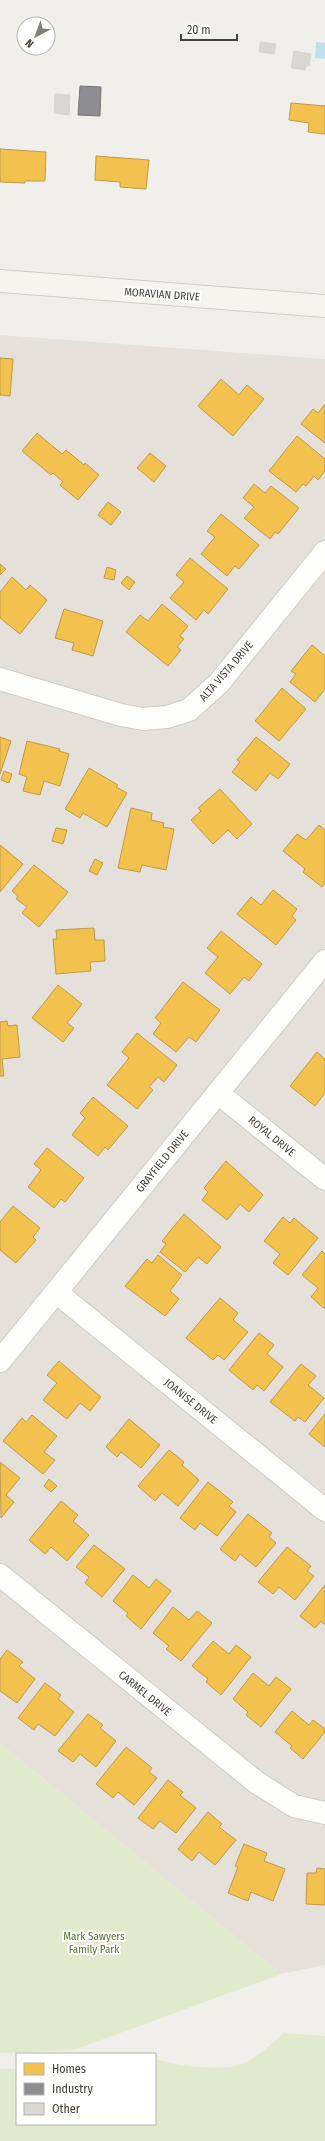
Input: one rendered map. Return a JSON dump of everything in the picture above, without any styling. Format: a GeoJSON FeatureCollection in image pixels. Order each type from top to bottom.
{"type":"FeatureCollection","features":[{"type":"Feature","properties":{"kind":"street","name":"MORAVIAN DRIVE"},"geometry":{"type":"LineString","coordinates":[[0,281],[325,306]]}},
{"type":"Feature","properties":{"kind":"street","name":"ALTA VISTA DRIVE"},"geometry":{"type":"LineString","coordinates":[[0,679],[121,715],[144,719],[168,718],[189,710],[218,683],[325,552]]}},
{"type":"Feature","properties":{"kind":"street","name":"GRAYFIELD DRIVE"},"geometry":{"type":"LineString","coordinates":[[0,1361],[325,961]]}},
{"type":"Feature","properties":{"kind":"street","name":"ROYAL DRIVE"},"geometry":{"type":"LineString","coordinates":[[218,1093],[325,1178]]}},
{"type":"Feature","properties":{"kind":"street","name":"JOANISE DRIVE"},"geometry":{"type":"LineString","coordinates":[[56,1292],[325,1510]]}},
{"type":"Feature","properties":{"kind":"street","name":"CARMEL DRIVE"},"geometry":{"type":"LineString","coordinates":[[0,1575],[256,1782],[294,1806],[325,1813]]}},
{"type":"Feature","properties":{"kind":"shaded area"},"geometry":{"type":"Polygon","coordinates":[[[0,335],[325,359],[325,1965],[281,1974],[0,1743],[0,335]]]}},
{"type":"Feature","properties":{"kind":"green space","name":"Mark Sawyers Family Park"},"geometry":{"type":"Polygon","coordinates":[[[0,1743],[281,1974],[74,2050],[0,2053],[0,1743]]]}},
{"type":"Feature","properties":{"kind":"green space"},"geometry":{"type":"Polygon","coordinates":[[[284,2033],[325,2036],[325,2141],[0,2141],[0,2069],[16,2069],[16,2125],[156,2125],[156,2059],[189,2066],[214,2068],[226,2067],[247,2062],[284,2033]]]}},
{"type":"Feature","properties":{"kind":"water"},"geometry":{"type":"Polygon","coordinates":[[[316,42],[325,43],[325,59],[315,58],[316,42]]]}},
{"type":"Feature","properties":{"kind":"building: Homes"},"geometry":{"type":"Polygon","coordinates":[[[291,103],[325,106],[325,134],[308,132],[309,123],[289,120],[291,103]]]}},
{"type":"Feature","properties":{"kind":"building: Homes"},"geometry":{"type":"Polygon","coordinates":[[[0,149],[46,152],[45,181],[25,181],[25,183],[0,182],[0,149]]]}},
{"type":"Feature","properties":{"kind":"building: Homes"},"geometry":{"type":"Polygon","coordinates":[[[96,156],[149,160],[146,189],[120,187],[120,182],[95,180],[96,156]]]}},
{"type":"Feature","properties":{"kind":"building: Homes"},"geometry":{"type":"Polygon","coordinates":[[[0,358],[13,359],[10,396],[0,395],[0,358]]]}},
{"type":"Feature","properties":{"kind":"building: Homes"},"geometry":{"type":"Polygon","coordinates":[[[221,379],[239,395],[247,385],[264,399],[233,436],[198,406],[221,379]]]}},
{"type":"Feature","properties":{"kind":"building: Homes"},"geometry":{"type":"Polygon","coordinates":[[[325,404],[325,443],[301,424],[313,409],[318,413],[325,404]]]}},
{"type":"Feature","properties":{"kind":"building: Homes"},"geometry":{"type":"Polygon","coordinates":[[[37,433],[62,454],[66,450],[99,475],[78,500],[60,485],[63,482],[53,473],[51,475],[22,451],[37,433]]]}},
{"type":"Feature","properties":{"kind":"building: Homes"},"geometry":{"type":"Polygon","coordinates":[[[297,436],[325,459],[325,471],[318,480],[314,476],[306,486],[303,484],[296,492],[269,471],[297,436]]]}},
{"type":"Feature","properties":{"kind":"building: Homes"},"geometry":{"type":"Polygon","coordinates":[[[150,453],[166,466],[154,482],[137,468],[150,453]]]}},
{"type":"Feature","properties":{"kind":"building: Homes"},"geometry":{"type":"Polygon","coordinates":[[[254,484],[265,493],[271,486],[299,508],[278,534],[275,532],[270,539],[244,518],[254,507],[243,498],[254,484]]]}},
{"type":"Feature","properties":{"kind":"building: Homes"},"geometry":{"type":"Polygon","coordinates":[[[108,502],[121,512],[111,525],[98,515],[108,502]]]}},
{"type":"Feature","properties":{"kind":"building: Homes"},"geometry":{"type":"Polygon","coordinates":[[[221,514],[259,545],[239,569],[235,566],[227,576],[201,554],[215,537],[207,531],[221,514]]]}},
{"type":"Feature","properties":{"kind":"building: Homes"},"geometry":{"type":"Polygon","coordinates":[[[190,558],[228,589],[208,614],[204,610],[196,620],[170,598],[184,582],[176,575],[190,558]]]}},
{"type":"Feature","properties":{"kind":"building: Homes"},"geometry":{"type":"Polygon","coordinates":[[[0,564],[6,569],[0,575],[0,564]]]}},
{"type":"Feature","properties":{"kind":"building: Homes"},"geometry":{"type":"Polygon","coordinates":[[[107,567],[116,570],[114,580],[104,578],[107,567]]]}},
{"type":"Feature","properties":{"kind":"building: Homes"},"geometry":{"type":"Polygon","coordinates":[[[127,576],[135,582],[129,590],[121,583],[127,576]]]}},
{"type":"Feature","properties":{"kind":"building: Homes"},"geometry":{"type":"Polygon","coordinates":[[[12,577],[26,590],[30,585],[47,600],[20,634],[0,618],[0,592],[12,577]]]}},
{"type":"Feature","properties":{"kind":"building: Homes"},"geometry":{"type":"Polygon","coordinates":[[[162,604],[188,626],[180,636],[184,639],[177,647],[181,650],[168,666],[126,632],[140,615],[148,621],[162,604]]]}},
{"type":"Feature","properties":{"kind":"building: Homes"},"geometry":{"type":"Polygon","coordinates":[[[64,609],[103,621],[93,656],[72,650],[74,643],[55,638],[64,609]]]}},
{"type":"Feature","properties":{"kind":"building: Homes"},"geometry":{"type":"Polygon","coordinates":[[[312,645],[325,656],[325,689],[315,702],[290,682],[296,674],[291,671],[312,645]]]}},
{"type":"Feature","properties":{"kind":"building: Homes"},"geometry":{"type":"Polygon","coordinates":[[[282,688],[306,709],[279,741],[255,721],[282,688]]]}},
{"type":"Feature","properties":{"kind":"building: Homes"},"geometry":{"type":"Polygon","coordinates":[[[0,737],[11,741],[0,774],[0,737]]]}},
{"type":"Feature","properties":{"kind":"building: Homes"},"geometry":{"type":"Polygon","coordinates":[[[256,737],[290,764],[278,779],[270,773],[256,791],[232,772],[240,762],[237,760],[256,737]]]}},
{"type":"Feature","properties":{"kind":"building: Homes"},"geometry":{"type":"Polygon","coordinates":[[[27,741],[60,749],[59,751],[69,754],[60,786],[44,781],[40,795],[23,791],[27,777],[19,774],[27,741]]]}},
{"type":"Feature","properties":{"kind":"building: Homes"},"geometry":{"type":"Polygon","coordinates":[[[89,768],[118,785],[116,787],[127,793],[107,827],[83,813],[80,818],[65,809],[89,768]]]}},
{"type":"Feature","properties":{"kind":"building: Homes"},"geometry":{"type":"Polygon","coordinates":[[[4,771],[12,774],[9,783],[1,780],[4,771]]]}},
{"type":"Feature","properties":{"kind":"building: Homes"},"geometry":{"type":"Polygon","coordinates":[[[220,789],[252,824],[237,839],[228,830],[213,844],[191,820],[201,811],[198,808],[220,789]]]}},
{"type":"Feature","properties":{"kind":"building: Homes"},"geometry":{"type":"Polygon","coordinates":[[[131,808],[152,813],[151,820],[164,823],[163,827],[174,829],[166,870],[142,865],[140,872],[118,868],[131,808]]]}},
{"type":"Feature","properties":{"kind":"building: Homes"},"geometry":{"type":"Polygon","coordinates":[[[319,825],[325,830],[325,883],[322,887],[303,872],[305,869],[283,851],[297,834],[306,840],[319,825]]]}},
{"type":"Feature","properties":{"kind":"building: Homes"},"geometry":{"type":"Polygon","coordinates":[[[56,828],[67,830],[63,844],[52,841],[56,828]]]}},
{"type":"Feature","properties":{"kind":"building: Homes"},"geometry":{"type":"Polygon","coordinates":[[[0,845],[23,864],[0,892],[0,845]]]}},
{"type":"Feature","properties":{"kind":"building: Homes"},"geometry":{"type":"Polygon","coordinates":[[[95,859],[103,863],[97,875],[89,871],[95,859]]]}},
{"type":"Feature","properties":{"kind":"building: Homes"},"geometry":{"type":"Polygon","coordinates":[[[34,865],[68,892],[39,927],[22,913],[27,907],[16,899],[18,896],[12,891],[34,865]]]}},
{"type":"Feature","properties":{"kind":"building: Homes"},"geometry":{"type":"Polygon","coordinates":[[[273,890],[297,909],[292,916],[296,920],[276,945],[237,914],[251,897],[261,905],[273,890]]]}},
{"type":"Feature","properties":{"kind":"building: Homes"},"geometry":{"type":"Polygon","coordinates":[[[94,928],[95,940],[104,940],[105,961],[90,962],[91,971],[56,974],[53,939],[57,939],[56,930],[94,928]]]}},
{"type":"Feature","properties":{"kind":"building: Homes"},"geometry":{"type":"Polygon","coordinates":[[[221,931],[262,964],[249,981],[244,977],[230,994],[205,973],[218,957],[207,948],[221,931]]]}},
{"type":"Feature","properties":{"kind":"building: Homes"},"geometry":{"type":"Polygon","coordinates":[[[183,982],[220,1010],[196,1042],[189,1037],[176,1052],[153,1034],[161,1023],[155,1018],[183,982]]]}},
{"type":"Feature","properties":{"kind":"building: Homes"},"geometry":{"type":"Polygon","coordinates":[[[58,985],[82,1004],[67,1023],[74,1028],[63,1042],[32,1018],[58,985]]]}},
{"type":"Feature","properties":{"kind":"building: Homes"},"geometry":{"type":"Polygon","coordinates":[[[7,1021],[8,1026],[17,1025],[20,1057],[2,1059],[4,1076],[0,1076],[0,1022],[7,1021]]]}},
{"type":"Feature","properties":{"kind":"building: Homes"},"geometry":{"type":"Polygon","coordinates":[[[137,1033],[177,1065],[164,1082],[158,1077],[149,1087],[153,1090],[137,1109],[107,1085],[129,1058],[122,1052],[137,1033]]]}},
{"type":"Feature","properties":{"kind":"building: Homes"},"geometry":{"type":"Polygon","coordinates":[[[317,1052],[325,1059],[325,1093],[315,1106],[290,1086],[317,1052]]]}},
{"type":"Feature","properties":{"kind":"building: Homes"},"geometry":{"type":"Polygon","coordinates":[[[93,1097],[128,1126],[108,1150],[105,1147],[98,1156],[72,1135],[85,1118],[80,1113],[93,1097]]]}},
{"type":"Feature","properties":{"kind":"building: Homes"},"geometry":{"type":"Polygon","coordinates":[[[47,1148],[84,1178],[65,1202],[61,1199],[54,1208],[28,1187],[41,1170],[34,1164],[47,1148]]]}},
{"type":"Feature","properties":{"kind":"building: Homes"},"geometry":{"type":"Polygon","coordinates":[[[226,1161],[263,1195],[249,1212],[240,1204],[227,1220],[202,1200],[208,1192],[204,1188],[226,1161]]]}},
{"type":"Feature","properties":{"kind":"building: Homes"},"geometry":{"type":"Polygon","coordinates":[[[13,1206],[40,1228],[33,1237],[36,1240],[16,1263],[0,1250],[0,1222],[13,1206]]]}},
{"type":"Feature","properties":{"kind":"building: Homes"},"geometry":{"type":"Polygon","coordinates":[[[184,1214],[221,1247],[207,1264],[198,1257],[185,1272],[160,1252],[166,1244],[162,1241],[184,1214]]]}},
{"type":"Feature","properties":{"kind":"building: Homes"},"geometry":{"type":"Polygon","coordinates":[[[283,1217],[290,1223],[294,1218],[318,1238],[288,1275],[273,1263],[280,1254],[264,1241],[283,1217]]]}},
{"type":"Feature","properties":{"kind":"building: Homes"},"geometry":{"type":"Polygon","coordinates":[[[322,1251],[325,1254],[325,1309],[311,1297],[318,1288],[302,1275],[322,1251]]]}},
{"type":"Feature","properties":{"kind":"building: Homes"},"geometry":{"type":"Polygon","coordinates":[[[158,1255],[182,1275],[170,1291],[179,1299],[165,1316],[125,1286],[147,1259],[152,1263],[158,1255]]]}},
{"type":"Feature","properties":{"kind":"building: Homes"},"geometry":{"type":"Polygon","coordinates":[[[220,1298],[238,1313],[233,1320],[248,1332],[224,1360],[218,1355],[213,1360],[186,1338],[220,1298]]]}},
{"type":"Feature","properties":{"kind":"building: Homes"},"geometry":{"type":"Polygon","coordinates":[[[259,1333],[274,1345],[267,1354],[283,1367],[264,1391],[257,1385],[253,1390],[229,1370],[259,1333]]]}},
{"type":"Feature","properties":{"kind":"building: Homes"},"geometry":{"type":"Polygon","coordinates":[[[59,1361],[101,1397],[90,1411],[80,1403],[67,1419],[43,1400],[57,1383],[47,1375],[59,1361]]]}},
{"type":"Feature","properties":{"kind":"building: Homes"},"geometry":{"type":"Polygon","coordinates":[[[301,1364],[316,1376],[308,1385],[324,1398],[305,1422],[298,1417],[295,1421],[270,1402],[301,1364]]]}},
{"type":"Feature","properties":{"kind":"building: Homes"},"geometry":{"type":"Polygon","coordinates":[[[325,1414],[325,1447],[309,1434],[325,1414]]]}},
{"type":"Feature","properties":{"kind":"building: Homes"},"geometry":{"type":"Polygon","coordinates":[[[32,1415],[57,1436],[44,1452],[55,1460],[43,1474],[3,1441],[22,1418],[26,1422],[32,1415]]]}},
{"type":"Feature","properties":{"kind":"building: Homes"},"geometry":{"type":"Polygon","coordinates":[[[129,1419],[160,1445],[141,1468],[121,1452],[117,1457],[106,1447],[129,1419]]]}},
{"type":"Feature","properties":{"kind":"building: Homes"},"geometry":{"type":"Polygon","coordinates":[[[169,1450],[184,1462],[182,1465],[199,1480],[178,1506],[162,1493],[155,1501],[138,1486],[169,1450]]]}},
{"type":"Feature","properties":{"kind":"building: Homes"},"geometry":{"type":"Polygon","coordinates":[[[0,1462],[20,1478],[6,1495],[14,1502],[1,1518],[0,1462]]]}},
{"type":"Feature","properties":{"kind":"building: Homes"},"geometry":{"type":"Polygon","coordinates":[[[49,1479],[57,1486],[51,1492],[44,1486],[49,1479]]]}},
{"type":"Feature","properties":{"kind":"building: Homes"},"geometry":{"type":"Polygon","coordinates":[[[208,1482],[233,1502],[229,1506],[236,1512],[217,1536],[200,1523],[195,1530],[180,1518],[208,1482]]]}},
{"type":"Feature","properties":{"kind":"building: Homes"},"geometry":{"type":"Polygon","coordinates":[[[61,1501],[78,1515],[73,1521],[89,1535],[67,1561],[51,1547],[45,1554],[29,1540],[61,1501]]]}},
{"type":"Feature","properties":{"kind":"building: Homes"},"geometry":{"type":"Polygon","coordinates":[[[248,1514],[272,1533],[269,1537],[276,1543],[256,1567],[240,1554],[235,1561],[220,1549],[248,1514]]]}},
{"type":"Feature","properties":{"kind":"building: Homes"},"geometry":{"type":"Polygon","coordinates":[[[94,1545],[125,1569],[102,1597],[85,1583],[89,1577],[76,1567],[94,1545]]]}},
{"type":"Feature","properties":{"kind":"building: Homes"},"geometry":{"type":"Polygon","coordinates":[[[287,1547],[311,1566],[307,1571],[314,1576],[295,1600],[279,1587],[273,1594],[258,1582],[287,1547]]]}},
{"type":"Feature","properties":{"kind":"building: Homes"},"geometry":{"type":"Polygon","coordinates":[[[133,1575],[149,1588],[156,1579],[171,1591],[141,1629],[126,1616],[128,1613],[113,1601],[133,1575]]]}},
{"type":"Feature","properties":{"kind":"building: Homes"},"geometry":{"type":"Polygon","coordinates":[[[325,1585],[325,1625],[321,1621],[315,1628],[300,1616],[325,1585]]]}},
{"type":"Feature","properties":{"kind":"building: Homes"},"geometry":{"type":"Polygon","coordinates":[[[173,1607],[189,1620],[197,1611],[212,1623],[181,1661],[166,1649],[169,1646],[153,1633],[173,1607]]]}},
{"type":"Feature","properties":{"kind":"building: Homes"},"geometry":{"type":"Polygon","coordinates":[[[213,1641],[229,1654],[236,1645],[251,1657],[221,1695],[206,1682],[208,1679],[192,1666],[213,1641]]]}},
{"type":"Feature","properties":{"kind":"building: Homes"},"geometry":{"type":"Polygon","coordinates":[[[7,1650],[23,1662],[19,1666],[35,1679],[17,1703],[0,1691],[0,1659],[7,1650]]]}},
{"type":"Feature","properties":{"kind":"building: Homes"},"geometry":{"type":"Polygon","coordinates":[[[253,1673],[269,1686],[276,1677],[291,1689],[261,1727],[246,1715],[248,1712],[233,1699],[253,1673]]]}},
{"type":"Feature","properties":{"kind":"building: Homes"},"geometry":{"type":"Polygon","coordinates":[[[45,1683],[61,1695],[58,1699],[74,1712],[55,1736],[38,1724],[34,1730],[18,1718],[45,1683]]]}},
{"type":"Feature","properties":{"kind":"building: Homes"},"geometry":{"type":"Polygon","coordinates":[[[292,1711],[309,1725],[313,1720],[325,1729],[325,1732],[303,1759],[290,1748],[292,1746],[275,1732],[292,1711]]]}},
{"type":"Feature","properties":{"kind":"building: Homes"},"geometry":{"type":"Polygon","coordinates":[[[88,1714],[103,1725],[100,1728],[116,1741],[96,1767],[80,1754],[73,1762],[58,1751],[88,1714]]]}},
{"type":"Feature","properties":{"kind":"building: Homes"},"geometry":{"type":"Polygon","coordinates":[[[126,1747],[152,1768],[149,1772],[157,1778],[134,1805],[118,1792],[113,1798],[96,1784],[126,1747]]]}},
{"type":"Feature","properties":{"kind":"building: Homes"},"geometry":{"type":"Polygon","coordinates":[[[168,1780],[183,1792],[180,1795],[196,1808],[176,1833],[160,1821],[153,1829],[138,1818],[168,1780]]]}},
{"type":"Feature","properties":{"kind":"building: Homes"},"geometry":{"type":"Polygon","coordinates":[[[208,1812],[222,1824],[219,1827],[236,1840],[215,1865],[199,1852],[192,1861],[178,1849],[208,1812]]]}},
{"type":"Feature","properties":{"kind":"building: Homes"},"geometry":{"type":"Polygon","coordinates":[[[244,1844],[267,1853],[264,1861],[285,1869],[273,1901],[251,1892],[248,1901],[228,1893],[238,1867],[235,1866],[244,1844]]]}},
{"type":"Feature","properties":{"kind":"building: Homes"},"geometry":{"type":"Polygon","coordinates":[[[317,1868],[325,1869],[325,1905],[306,1904],[307,1873],[316,1873],[317,1868]]]}},
{"type":"Feature","properties":{"kind":"building: Industry"},"geometry":{"type":"Polygon","coordinates":[[[80,86],[101,87],[100,116],[78,115],[80,86]]]}},
{"type":"Feature","properties":{"kind":"building: Other"},"geometry":{"type":"Polygon","coordinates":[[[260,42],[276,44],[274,54],[259,52],[260,42]]]}},
{"type":"Feature","properties":{"kind":"building: Other"},"geometry":{"type":"Polygon","coordinates":[[[294,51],[311,54],[309,66],[306,66],[305,70],[291,68],[294,51]]]}},
{"type":"Feature","properties":{"kind":"building: Other"},"geometry":{"type":"Polygon","coordinates":[[[55,94],[70,95],[69,115],[54,113],[55,94]]]}}]}
